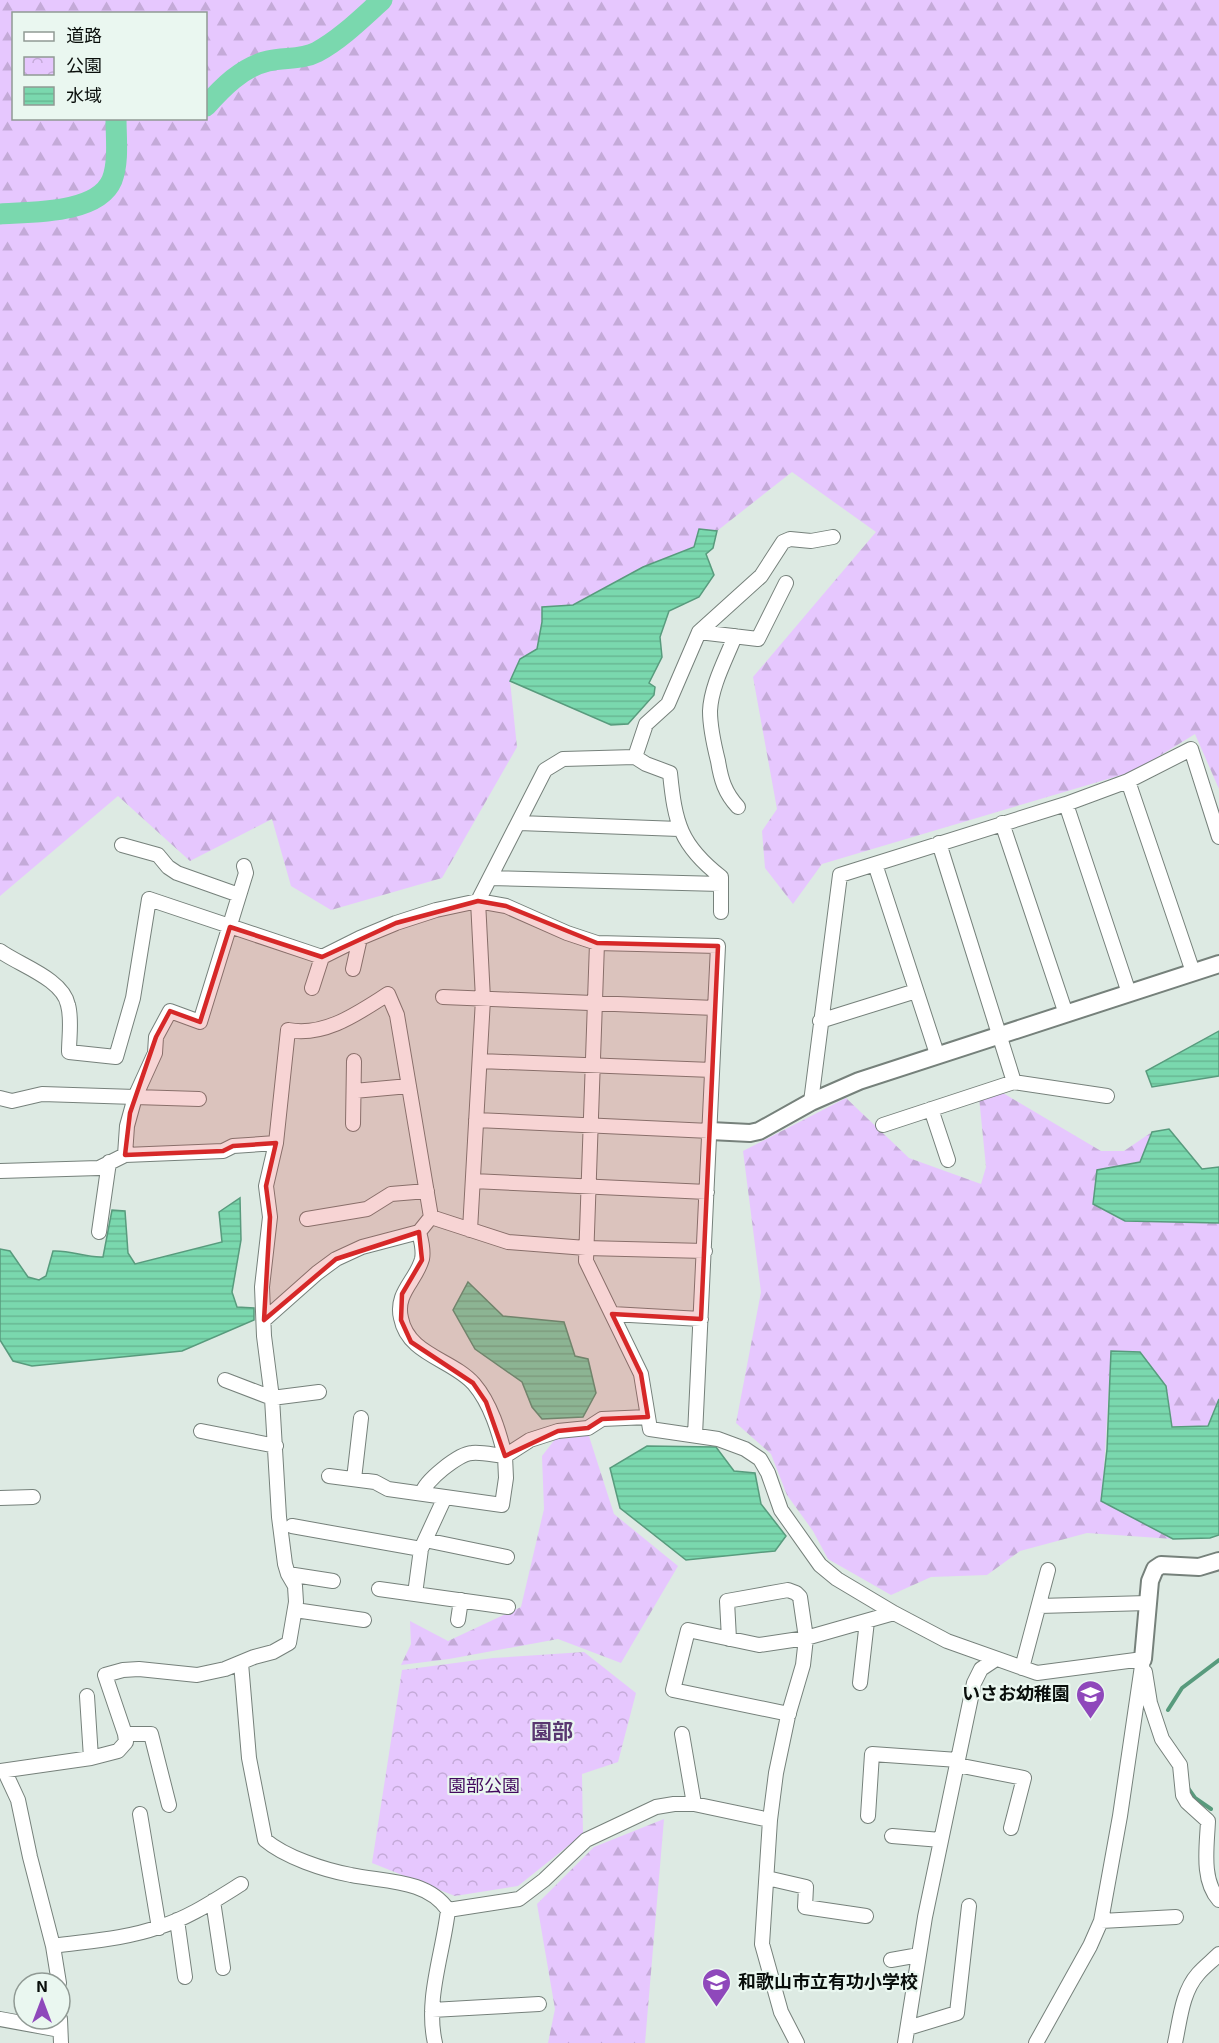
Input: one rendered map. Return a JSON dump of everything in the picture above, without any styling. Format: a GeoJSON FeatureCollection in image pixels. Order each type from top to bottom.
{"type":"FeatureCollection","features":[{"type":"Feature","properties":{"kind":"street"},"geometry":{"type":"LineString","coordinates":[[635,757],[646,723],[668,704],[699,632],[761,576],[783,542],[790,539],[811,541],[833,537]]}},
{"type":"Feature","properties":{"kind":"street"},"geometry":{"type":"LineString","coordinates":[[699,632],[758,639],[786,583]]}},
{"type":"Feature","properties":{"kind":"street"},"geometry":{"type":"LineString","coordinates":[[735,636],[716,683],[710,710],[712,734],[722,782],[728,796],[738,807]]}},
{"type":"Feature","properties":{"kind":"street"},"geometry":{"type":"LineString","coordinates":[[811,1102],[840,875],[1066,804],[1128,781],[1191,749],[1219,837]]}},
{"type":"Feature","properties":{"kind":"street"},"geometry":{"type":"LineString","coordinates":[[470,1230],[483,999],[478,901],[545,770],[563,759],[635,757],[670,773],[679,829],[692,852],[721,877],[721,912]]}},
{"type":"Feature","properties":{"kind":"street"},"geometry":{"type":"LineString","coordinates":[[1128,781],[1193,972]]}},
{"type":"Feature","properties":{"kind":"street"},"geometry":{"type":"LineString","coordinates":[[1066,804],[1129,993]]}},
{"type":"Feature","properties":{"kind":"street"},"geometry":{"type":"LineString","coordinates":[[519,823],[679,829]]}},
{"type":"Feature","properties":{"kind":"street"},"geometry":{"type":"LineString","coordinates":[[1002,823],[1066,1014]]}},
{"type":"Feature","properties":{"kind":"street"},"geometry":{"type":"LineString","coordinates":[[939,843],[1014,1082]]}},
{"type":"Feature","properties":{"kind":"street"},"geometry":{"type":"LineString","coordinates":[[122,845],[158,855],[168,867],[177,873],[239,895]]}},
{"type":"Feature","properties":{"kind":"street"},"geometry":{"type":"LineString","coordinates":[[875,864],[937,1054]]}},
{"type":"Feature","properties":{"kind":"street"},"geometry":{"type":"LineString","coordinates":[[125,1155],[127,1126],[135,1097],[155,1053],[156,1036],[170,1011],[200,1022],[246,873],[244,866]]}},
{"type":"Feature","properties":{"kind":"street"},"geometry":{"type":"LineString","coordinates":[[490,878],[721,884]]}},
{"type":"Feature","properties":{"kind":"street"},"geometry":{"type":"LineString","coordinates":[[0,951],[14,961],[36,970],[62,992],[68,1004],[69,1052],[116,1058],[133,998],[149,899],[321,957],[396,923],[436,910],[478,901],[506,906],[567,933],[597,943],[718,945],[695,1435]]}},
{"type":"Feature","properties":{"kind":"street"},"geometry":{"type":"LineString","coordinates":[[353,969],[360,938]]}},
{"type":"Feature","properties":{"kind":"street"},"geometry":{"type":"LineString","coordinates":[[597,943],[586,1261],[641,1374],[650,1429],[718,1439],[745,1449],[760,1459],[768,1473],[781,1510],[820,1564],[837,1579],[947,1641],[1037,1673],[1143,1659]]}},
{"type":"Feature","properties":{"kind":"street"},"geometry":{"type":"LineString","coordinates":[[312,988],[321,957]]}},
{"type":"Feature","properties":{"kind":"street"},"geometry":{"type":"LineString","coordinates":[[476,1120],[750,1133],[759,1131],[811,1102],[859,1081],[1219,964]]}},
{"type":"Feature","properties":{"kind":"street"},"geometry":{"type":"LineString","coordinates":[[820,1021],[916,991]]}},
{"type":"Feature","properties":{"kind":"street"},"geometry":{"type":"LineString","coordinates":[[57,1971],[18,1800],[2,1771],[91,1758],[118,1750],[126,1742],[125,1734],[105,1675],[139,1669],[197,1675],[273,1652],[289,1643],[295,1610],[295,1586],[288,1574],[279,1517],[276,1446],[264,1320],[262,1287],[270,1217],[266,1186],[276,1143],[288,1030],[309,1032],[337,1024],[388,994],[397,1015],[430,1217],[419,1232],[391,1237],[336,1259],[264,1320]]}},
{"type":"Feature","properties":{"kind":"street"},"geometry":{"type":"LineString","coordinates":[[443,997],[715,1008]]}},
{"type":"Feature","properties":{"kind":"street"},"geometry":{"type":"LineString","coordinates":[[353,1124],[354,1061]]}},
{"type":"Feature","properties":{"kind":"street"},"geometry":{"type":"LineString","coordinates":[[480,1061],[712,1070]]}},
{"type":"Feature","properties":{"kind":"street"},"geometry":{"type":"LineString","coordinates":[[883,1125],[1014,1082],[1107,1096]]}},
{"type":"Feature","properties":{"kind":"street"},"geometry":{"type":"LineString","coordinates":[[354,1091],[409,1086]]}},
{"type":"Feature","properties":{"kind":"street"},"geometry":{"type":"LineString","coordinates":[[0,1098],[12,1101],[42,1094],[199,1099]]}},
{"type":"Feature","properties":{"kind":"street"},"geometry":{"type":"LineString","coordinates":[[930,1109],[948,1160]]}},
{"type":"Feature","properties":{"kind":"street"},"geometry":{"type":"LineString","coordinates":[[0,1172],[99,1167],[125,1155],[223,1151],[233,1146],[276,1143]]}},
{"type":"Feature","properties":{"kind":"street"},"geometry":{"type":"LineString","coordinates":[[99,1232],[109,1162]]}},
{"type":"Feature","properties":{"kind":"street"},"geometry":{"type":"LineString","coordinates":[[472,1181],[707,1192]]}},
{"type":"Feature","properties":{"kind":"street"},"geometry":{"type":"LineString","coordinates":[[307,1219],[367,1209],[391,1194],[427,1191]]}},
{"type":"Feature","properties":{"kind":"street"},"geometry":{"type":"LineString","coordinates":[[430,1217],[508,1242],[586,1248],[705,1251]]}},
{"type":"Feature","properties":{"kind":"street"},"geometry":{"type":"LineString","coordinates":[[330,1476],[375,1482],[387,1489],[502,1505],[506,1478],[505,1456],[500,1435],[486,1402],[474,1383],[411,1342],[401,1320],[402,1294],[422,1260],[423,1252],[419,1232]]}},
{"type":"Feature","properties":{"kind":"street"},"geometry":{"type":"LineString","coordinates":[[612,1314],[701,1319]]}},
{"type":"Feature","properties":{"kind":"street"},"geometry":{"type":"LineString","coordinates":[[225,1380],[272,1398],[319,1392]]}},
{"type":"Feature","properties":{"kind":"street"},"geometry":{"type":"LineString","coordinates":[[422,1493],[424,1486],[445,1467],[469,1453],[505,1456],[530,1440],[558,1431],[588,1428],[602,1419],[648,1417]]}},
{"type":"Feature","properties":{"kind":"street"},"geometry":{"type":"LineString","coordinates":[[354,1479],[361,1418]]}},
{"type":"Feature","properties":{"kind":"street"},"geometry":{"type":"LineString","coordinates":[[201,1431],[276,1446]]}},
{"type":"Feature","properties":{"kind":"street"},"geometry":{"type":"LineString","coordinates":[[0,1498],[33,1497]]}},
{"type":"Feature","properties":{"kind":"street"},"geometry":{"type":"LineString","coordinates":[[416,1594],[423,1545],[445,1497]]}},
{"type":"Feature","properties":{"kind":"street"},"geometry":{"type":"LineString","coordinates":[[292,1526],[507,1557]]}},
{"type":"Feature","properties":{"kind":"street"},"geometry":{"type":"LineString","coordinates":[[1036,2043],[1090,1946],[1101,1921],[1120,1816],[1143,1659],[1150,1581],[1155,1569],[1161,1565],[1199,1567],[1219,1561]]}},
{"type":"Feature","properties":{"kind":"street"},"geometry":{"type":"LineString","coordinates":[[1022,1668],[1048,1570]]}},
{"type":"Feature","properties":{"kind":"street"},"geometry":{"type":"LineString","coordinates":[[288,1574],[333,1581]]}},
{"type":"Feature","properties":{"kind":"street"},"geometry":{"type":"LineString","coordinates":[[379,1589],[508,1607]]}},
{"type":"Feature","properties":{"kind":"street"},"geometry":{"type":"LineString","coordinates":[[729,1639],[727,1601],[788,1590],[800,1597],[806,1638],[803,1665],[776,1773],[770,1820],[762,1944],[781,2012],[797,2043]]}},
{"type":"Feature","properties":{"kind":"street"},"geometry":{"type":"LineString","coordinates":[[458,1620],[461,1600]]}},
{"type":"Feature","properties":{"kind":"street"},"geometry":{"type":"LineString","coordinates":[[1039,1606],[1148,1602]]}},
{"type":"Feature","properties":{"kind":"street"},"geometry":{"type":"LineString","coordinates":[[295,1610],[364,1620]]}},
{"type":"Feature","properties":{"kind":"street"},"geometry":{"type":"LineString","coordinates":[[789,1714],[673,1690],[688,1630],[759,1645],[806,1638],[894,1613]]}},
{"type":"Feature","properties":{"kind":"street"},"geometry":{"type":"LineString","coordinates":[[860,1683],[867,1621]]}},
{"type":"Feature","properties":{"kind":"street"},"geometry":{"type":"LineString","coordinates":[[905,2043],[925,1917],[974,1683],[981,1669],[996,1659]]}},
{"type":"Feature","properties":{"kind":"street"},"geometry":{"type":"LineString","coordinates":[[1143,1659],[1150,1703],[1162,1739],[1180,1765],[1183,1795],[1187,1802],[1213,1817],[1206,1863],[1211,1891],[1219,1900]]}},
{"type":"Feature","properties":{"kind":"street"},"geometry":{"type":"LineString","coordinates":[[241,1663],[249,1758],[265,1840],[274,1848],[327,1870],[401,1882],[427,1891],[441,1900],[448,1910],[445,1936],[434,1984],[432,2010],[435,2043]]}},
{"type":"Feature","properties":{"kind":"street"},"geometry":{"type":"LineString","coordinates":[[87,1696],[91,1758]]}},
{"type":"Feature","properties":{"kind":"street"},"geometry":{"type":"LineString","coordinates":[[125,1734],[151,1734],[169,1805]]}},
{"type":"Feature","properties":{"kind":"street"},"geometry":{"type":"LineString","coordinates":[[681,1734],[694,1804]]}},
{"type":"Feature","properties":{"kind":"street"},"geometry":{"type":"LineString","coordinates":[[868,1816],[872,1754],[958,1763],[1024,1778],[1011,1828]]}},
{"type":"Feature","properties":{"kind":"street"},"geometry":{"type":"LineString","coordinates":[[448,1910],[519,1899],[544,1880],[586,1840],[657,1807],[694,1804],[770,1820]]}},
{"type":"Feature","properties":{"kind":"street"},"geometry":{"type":"LineString","coordinates":[[140,1814],[159,1928]]}},
{"type":"Feature","properties":{"kind":"street"},"geometry":{"type":"LineString","coordinates":[[892,1836],[941,1840]]}},
{"type":"Feature","properties":{"kind":"street"},"geometry":{"type":"LineString","coordinates":[[766,1878],[806,1887],[805,1907],[866,1916]]}},
{"type":"Feature","properties":{"kind":"street"},"geometry":{"type":"LineString","coordinates":[[53,1946],[114,1938],[159,1928],[196,1912],[241,1884]]}},
{"type":"Feature","properties":{"kind":"street"},"geometry":{"type":"LineString","coordinates":[[213,1901],[223,1968]]}},
{"type":"Feature","properties":{"kind":"street"},"geometry":{"type":"LineString","coordinates":[[908,2028],[957,2013],[969,1906]]}},
{"type":"Feature","properties":{"kind":"street"},"geometry":{"type":"LineString","coordinates":[[1101,1921],[1176,1917]]}},
{"type":"Feature","properties":{"kind":"street"},"geometry":{"type":"LineString","coordinates":[[177,1920],[184,1977]]}},
{"type":"Feature","properties":{"kind":"street"},"geometry":{"type":"LineString","coordinates":[[1175,2043],[1185,1998],[1191,1984],[1219,1954]]}},
{"type":"Feature","properties":{"kind":"street"},"geometry":{"type":"LineString","coordinates":[[891,1960],[919,1955]]}},
{"type":"Feature","properties":{"kind":"street"},"geometry":{"type":"LineString","coordinates":[[432,2010],[539,2004]]}},
{"type":"Feature","properties":{"kind":"highlighted area"},"geometry":{"type":"Polygon","coordinates":[[[478,901],[506,906],[597,943],[718,946],[701,1319],[612,1314],[641,1374],[648,1417],[602,1419],[588,1428],[558,1431],[505,1456],[486,1402],[473,1383],[411,1342],[401,1320],[402,1294],[422,1260],[419,1232],[336,1259],[264,1320],[270,1217],[266,1186],[276,1143],[233,1146],[223,1151],[125,1155],[130,1113],[156,1037],[170,1011],[200,1022],[230,927],[322,957],[396,923],[478,901]]]}},
{"type":"Feature","properties":{"kind":"green space"},"geometry":{"type":"Polygon","coordinates":[[[0,0],[1219,0],[1219,789],[1195,734],[1135,771],[822,864],[793,904],[765,868],[762,831],[777,809],[753,677],[876,532],[792,472],[717,531],[699,529],[694,547],[643,567],[573,605],[542,607],[537,649],[520,659],[510,681],[517,747],[442,878],[331,910],[291,886],[272,819],[190,861],[118,796],[0,896],[0,0]]]}},
{"type":"Feature","properties":{"kind":"green space"},"geometry":{"type":"Polygon","coordinates":[[[1003,1093],[1101,1151],[1124,1151],[1152,1132],[1140,1162],[1125,1221],[1219,1223],[1219,1399],[1209,1426],[1172,1427],[1166,1386],[1140,1352],[1111,1351],[1102,1501],[1173,1539],[1087,1533],[1020,1551],[987,1575],[931,1577],[891,1595],[828,1559],[813,1531],[787,1495],[771,1454],[736,1423],[761,1292],[743,1151],[846,1098],[909,1158],[981,1184],[986,1167],[979,1097],[1003,1093]]]}},
{"type":"Feature","properties":{"kind":"green space"},"geometry":{"type":"Polygon","coordinates":[[[587,1430],[614,1514],[678,1566],[621,1663],[558,1639],[449,1659],[401,1665],[411,1644],[410,1621],[448,1641],[521,1607],[544,1509],[542,1456],[559,1434],[587,1430]]]}},
{"type":"Feature","properties":{"kind":"green space","name":"園部公園"},"geometry":{"type":"Polygon","coordinates":[[[584,1652],[636,1693],[618,1762],[582,1774],[583,1834],[518,1886],[455,1896],[372,1863],[402,1670],[493,1658],[584,1652]]]}},
{"type":"Feature","properties":{"kind":"green space"},"geometry":{"type":"Polygon","coordinates":[[[664,1819],[645,2043],[548,2043],[555,2009],[537,1904],[594,1847],[664,1819]]]}},
{"type":"Feature","properties":{"kind":"water"},"geometry":{"type":"Polygon","coordinates":[[[699,529],[717,531],[713,548],[706,554],[714,575],[699,597],[669,611],[660,637],[662,657],[649,683],[655,687],[654,695],[628,724],[611,725],[510,681],[520,659],[537,649],[542,607],[573,605],[643,567],[694,547],[699,529]]]}},
{"type":"Feature","properties":{"kind":"water"},"geometry":{"type":"Polygon","coordinates":[[[1219,1031],[1219,1076],[1152,1087],[1146,1071],[1219,1031]]]}},
{"type":"Feature","properties":{"kind":"water"},"geometry":{"type":"Polygon","coordinates":[[[1169,1129],[1202,1169],[1219,1167],[1219,1223],[1125,1221],[1093,1204],[1097,1170],[1140,1162],[1152,1132],[1169,1129]]]}},
{"type":"Feature","properties":{"kind":"water"},"geometry":{"type":"Polygon","coordinates":[[[240,1198],[241,1240],[232,1292],[237,1307],[254,1308],[254,1320],[182,1351],[32,1366],[13,1361],[0,1340],[0,1249],[10,1251],[28,1277],[39,1280],[46,1276],[53,1251],[103,1257],[112,1210],[125,1211],[128,1253],[135,1264],[222,1242],[219,1212],[240,1198]]]}},
{"type":"Feature","properties":{"kind":"water"},"geometry":{"type":"Polygon","coordinates":[[[468,1282],[503,1316],[564,1322],[575,1356],[588,1359],[596,1393],[583,1417],[542,1419],[532,1407],[522,1382],[475,1349],[453,1310],[468,1282]]]}},
{"type":"Feature","properties":{"kind":"water"},"geometry":{"type":"Polygon","coordinates":[[[1111,1351],[1140,1352],[1166,1386],[1172,1427],[1208,1426],[1219,1399],[1219,1535],[1210,1538],[1173,1539],[1101,1501],[1107,1449],[1111,1351]]]}},
{"type":"Feature","properties":{"kind":"water"},"geometry":{"type":"Polygon","coordinates":[[[647,1446],[716,1447],[734,1471],[755,1473],[761,1504],[786,1536],[775,1551],[686,1560],[620,1508],[610,1468],[647,1446]]]}},
{"type":"Feature","properties":{"kind":"waterway"},"geometry":{"type":"LineString","coordinates":[[207,105],[226,85],[250,68],[268,61],[305,56],[326,47],[382,0]]}},
{"type":"Feature","properties":{"kind":"waterway"},"geometry":{"type":"LineString","coordinates":[[0,214],[62,209],[79,205],[104,191],[112,180],[116,166],[116,120]]}},
{"type":"Feature","properties":{"kind":"waterway"},"geometry":{"type":"LineString","coordinates":[[1168,1710],[1182,1688],[1219,1660]]}},
{"type":"Feature","properties":{"kind":"waterway"},"geometry":{"type":"LineString","coordinates":[[1188,1788],[1195,1798],[1211,1809]]}},
{"type":"Feature","properties":{"kind":"place","name":"いさお幼稚園"},"geometry":{"type":"Point","coordinates":[1091,1720]}},
{"type":"Feature","properties":{"kind":"place","name":"和歌山市立有功小学校"},"geometry":{"type":"Point","coordinates":[717,2008]}},
{"type":"Feature","properties":{"kind":"district","name":"園部"},"geometry":{"type":"Point","coordinates":[552,1732]}}]}
